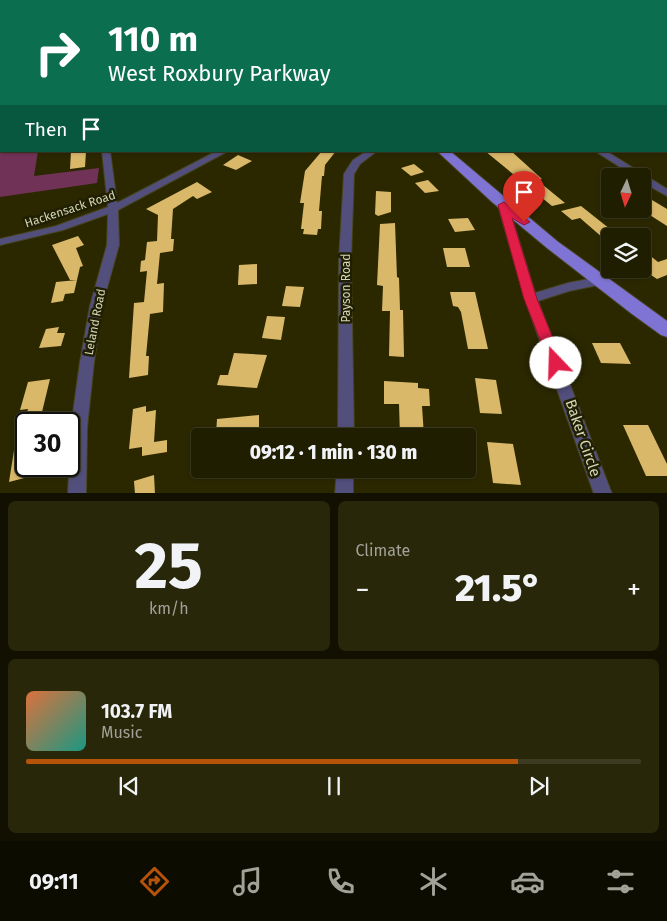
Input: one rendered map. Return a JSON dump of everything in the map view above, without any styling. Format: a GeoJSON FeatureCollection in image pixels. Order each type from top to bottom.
{"type":"FeatureCollection","features":[{"type":"Feature","properties":{"kind":"main road"},"geometry":{"type":"LineString","coordinates":[[444,152],[504,205],[599,281],[667,330]]}},
{"type":"Feature","properties":{"kind":"street","name":"Leland Road"},"geometry":{"type":"LineString","coordinates":[[77,493],[80,419],[96,306],[113,245],[114,209],[110,196],[106,152]]}},
{"type":"Feature","properties":{"kind":"street","name":"Hackensack Road"},"geometry":{"type":"LineString","coordinates":[[0,242],[59,228],[114,209],[222,152]]}},
{"type":"Feature","properties":{"kind":"street","name":"Payson Road"},"geometry":{"type":"LineString","coordinates":[[346,428],[345,260],[349,174],[356,162],[371,152]]}},
{"type":"Feature","properties":{"kind":"street"},"geometry":{"type":"LineString","coordinates":[[601,152],[626,168]]}},
{"type":"Feature","properties":{"kind":"street"},"geometry":{"type":"LineString","coordinates":[[651,183],[667,192]]}},
{"type":"Feature","properties":{"kind":"street","name":"Baker Circle"},"geometry":{"type":"LineString","coordinates":[[504,205],[530,299],[603,493]]}},
{"type":"Feature","properties":{"kind":"street"},"geometry":{"type":"LineString","coordinates":[[530,299],[568,287],[599,281]]}},
{"type":"Feature","properties":{"kind":"street"},"geometry":{"type":"LineString","coordinates":[[344,493],[345,478]]}},
{"type":"Feature","properties":{"kind":"shaded area"},"geometry":{"type":"Polygon","coordinates":[[[0,152],[38,152],[34,176],[99,168],[97,183],[0,197],[0,152]]]}},
{"type":"Feature","properties":{"kind":"building"},"geometry":{"type":"Polygon","coordinates":[[[71,152],[86,152],[85,167],[70,169],[71,152]]]}},
{"type":"Feature","properties":{"kind":"building"},"geometry":{"type":"Polygon","coordinates":[[[321,152],[335,152],[325,165],[324,176],[322,176],[319,211],[322,211],[321,229],[318,229],[317,235],[303,234],[304,229],[301,229],[304,203],[300,203],[305,171],[321,152]]]}},
{"type":"Feature","properties":{"kind":"building"},"geometry":{"type":"Polygon","coordinates":[[[486,152],[512,152],[542,179],[537,180],[565,203],[552,206],[486,152]]]}},
{"type":"Feature","properties":{"kind":"building"},"geometry":{"type":"Polygon","coordinates":[[[238,155],[252,161],[236,170],[223,165],[238,155]]]}},
{"type":"Feature","properties":{"kind":"building"},"geometry":{"type":"Polygon","coordinates":[[[414,164],[424,172],[411,176],[401,168],[414,164]]]}},
{"type":"Feature","properties":{"kind":"building"},"geometry":{"type":"Polygon","coordinates":[[[428,180],[439,191],[425,193],[415,183],[428,180]]]}},
{"type":"Feature","properties":{"kind":"building"},"geometry":{"type":"Polygon","coordinates":[[[197,182],[212,192],[197,199],[193,196],[173,209],[171,239],[174,239],[173,251],[160,253],[157,284],[164,283],[163,312],[150,314],[146,356],[149,356],[148,375],[129,378],[134,303],[144,302],[147,271],[140,272],[141,261],[145,260],[147,242],[157,241],[158,215],[146,209],[197,182]]]}},
{"type":"Feature","properties":{"kind":"building"},"geometry":{"type":"Polygon","coordinates":[[[376,191],[391,192],[391,212],[378,216],[375,214],[376,191]]]}},
{"type":"Feature","properties":{"kind":"building"},"geometry":{"type":"Polygon","coordinates":[[[651,199],[667,209],[667,226],[651,216],[651,199]]]}},
{"type":"Feature","properties":{"kind":"building"},"geometry":{"type":"Polygon","coordinates":[[[581,206],[609,228],[601,228],[601,236],[580,218],[572,220],[561,211],[581,206]]]}},
{"type":"Feature","properties":{"kind":"building"},"geometry":{"type":"Polygon","coordinates":[[[468,218],[475,230],[455,232],[448,219],[468,218]]]}},
{"type":"Feature","properties":{"kind":"building"},"geometry":{"type":"Polygon","coordinates":[[[395,223],[400,310],[403,310],[404,357],[389,356],[390,311],[382,311],[383,286],[377,285],[380,224],[395,223]]]}},
{"type":"Feature","properties":{"kind":"building"},"geometry":{"type":"Polygon","coordinates":[[[78,236],[84,245],[76,248],[83,266],[80,267],[77,280],[70,280],[52,245],[78,236]]]}},
{"type":"Feature","properties":{"kind":"building"},"geometry":{"type":"Polygon","coordinates":[[[443,248],[465,248],[470,267],[447,267],[443,248]]]}},
{"type":"Feature","properties":{"kind":"building"},"geometry":{"type":"Polygon","coordinates":[[[651,256],[658,262],[667,259],[667,275],[657,279],[651,275],[651,256]]]}},
{"type":"Feature","properties":{"kind":"building"},"geometry":{"type":"Polygon","coordinates":[[[257,264],[257,284],[238,285],[239,265],[257,264]]]}},
{"type":"Feature","properties":{"kind":"building"},"geometry":{"type":"Polygon","coordinates":[[[77,280],[74,293],[65,294],[63,301],[51,303],[56,282],[77,280]]]}},
{"type":"Feature","properties":{"kind":"building"},"geometry":{"type":"Polygon","coordinates":[[[286,286],[304,287],[300,307],[282,306],[286,286]]]}},
{"type":"Feature","properties":{"kind":"building"},"geometry":{"type":"Polygon","coordinates":[[[450,292],[475,292],[488,349],[468,349],[461,312],[458,307],[453,306],[450,292]]]}},
{"type":"Feature","properties":{"kind":"building"},"geometry":{"type":"Polygon","coordinates":[[[267,316],[285,317],[281,340],[262,338],[267,316]]]}},
{"type":"Feature","properties":{"kind":"building"},"geometry":{"type":"Polygon","coordinates":[[[59,327],[57,333],[65,333],[61,346],[39,348],[46,329],[59,327]]]}},
{"type":"Feature","properties":{"kind":"building"},"geometry":{"type":"Polygon","coordinates":[[[592,343],[620,343],[631,364],[601,363],[592,343]]]}},
{"type":"Feature","properties":{"kind":"building"},"geometry":{"type":"Polygon","coordinates":[[[234,353],[267,355],[257,388],[217,385],[220,375],[228,375],[234,353]]]}},
{"type":"Feature","properties":{"kind":"building"},"geometry":{"type":"Polygon","coordinates":[[[475,378],[496,380],[502,414],[480,413],[475,378]]]}},
{"type":"Feature","properties":{"kind":"building"},"geometry":{"type":"Polygon","coordinates":[[[50,379],[42,412],[27,412],[28,409],[20,410],[28,382],[50,379]]]}},
{"type":"Feature","properties":{"kind":"building"},"geometry":{"type":"Polygon","coordinates":[[[384,381],[418,383],[418,388],[429,389],[430,406],[422,406],[423,428],[400,428],[399,404],[384,404],[384,381]]]}},
{"type":"Feature","properties":{"kind":"building"},"geometry":{"type":"Polygon","coordinates":[[[146,406],[146,412],[156,410],[154,442],[167,440],[167,452],[142,456],[142,447],[129,449],[133,409],[146,406]]]}},
{"type":"Feature","properties":{"kind":"building"},"geometry":{"type":"Polygon","coordinates":[[[259,415],[259,428],[216,428],[217,419],[259,415]]]}},
{"type":"Feature","properties":{"kind":"building"},"geometry":{"type":"Polygon","coordinates":[[[623,425],[648,425],[667,464],[667,476],[646,476],[623,425]]]}},
{"type":"Feature","properties":{"kind":"building"},"geometry":{"type":"Polygon","coordinates":[[[487,442],[513,444],[521,485],[493,483],[487,442]]]}},
{"type":"Feature","properties":{"kind":"building"},"geometry":{"type":"Polygon","coordinates":[[[15,444],[15,477],[28,477],[9,482],[15,444]]]}},
{"type":"Feature","properties":{"kind":"building"},"geometry":{"type":"Polygon","coordinates":[[[154,475],[155,493],[135,493],[134,481],[154,475]]]}},
{"type":"Feature","properties":{"kind":"route"},"geometry":{"type":"LineString","coordinates":[[524,222],[504,205],[530,299],[556,363]]}}]}
